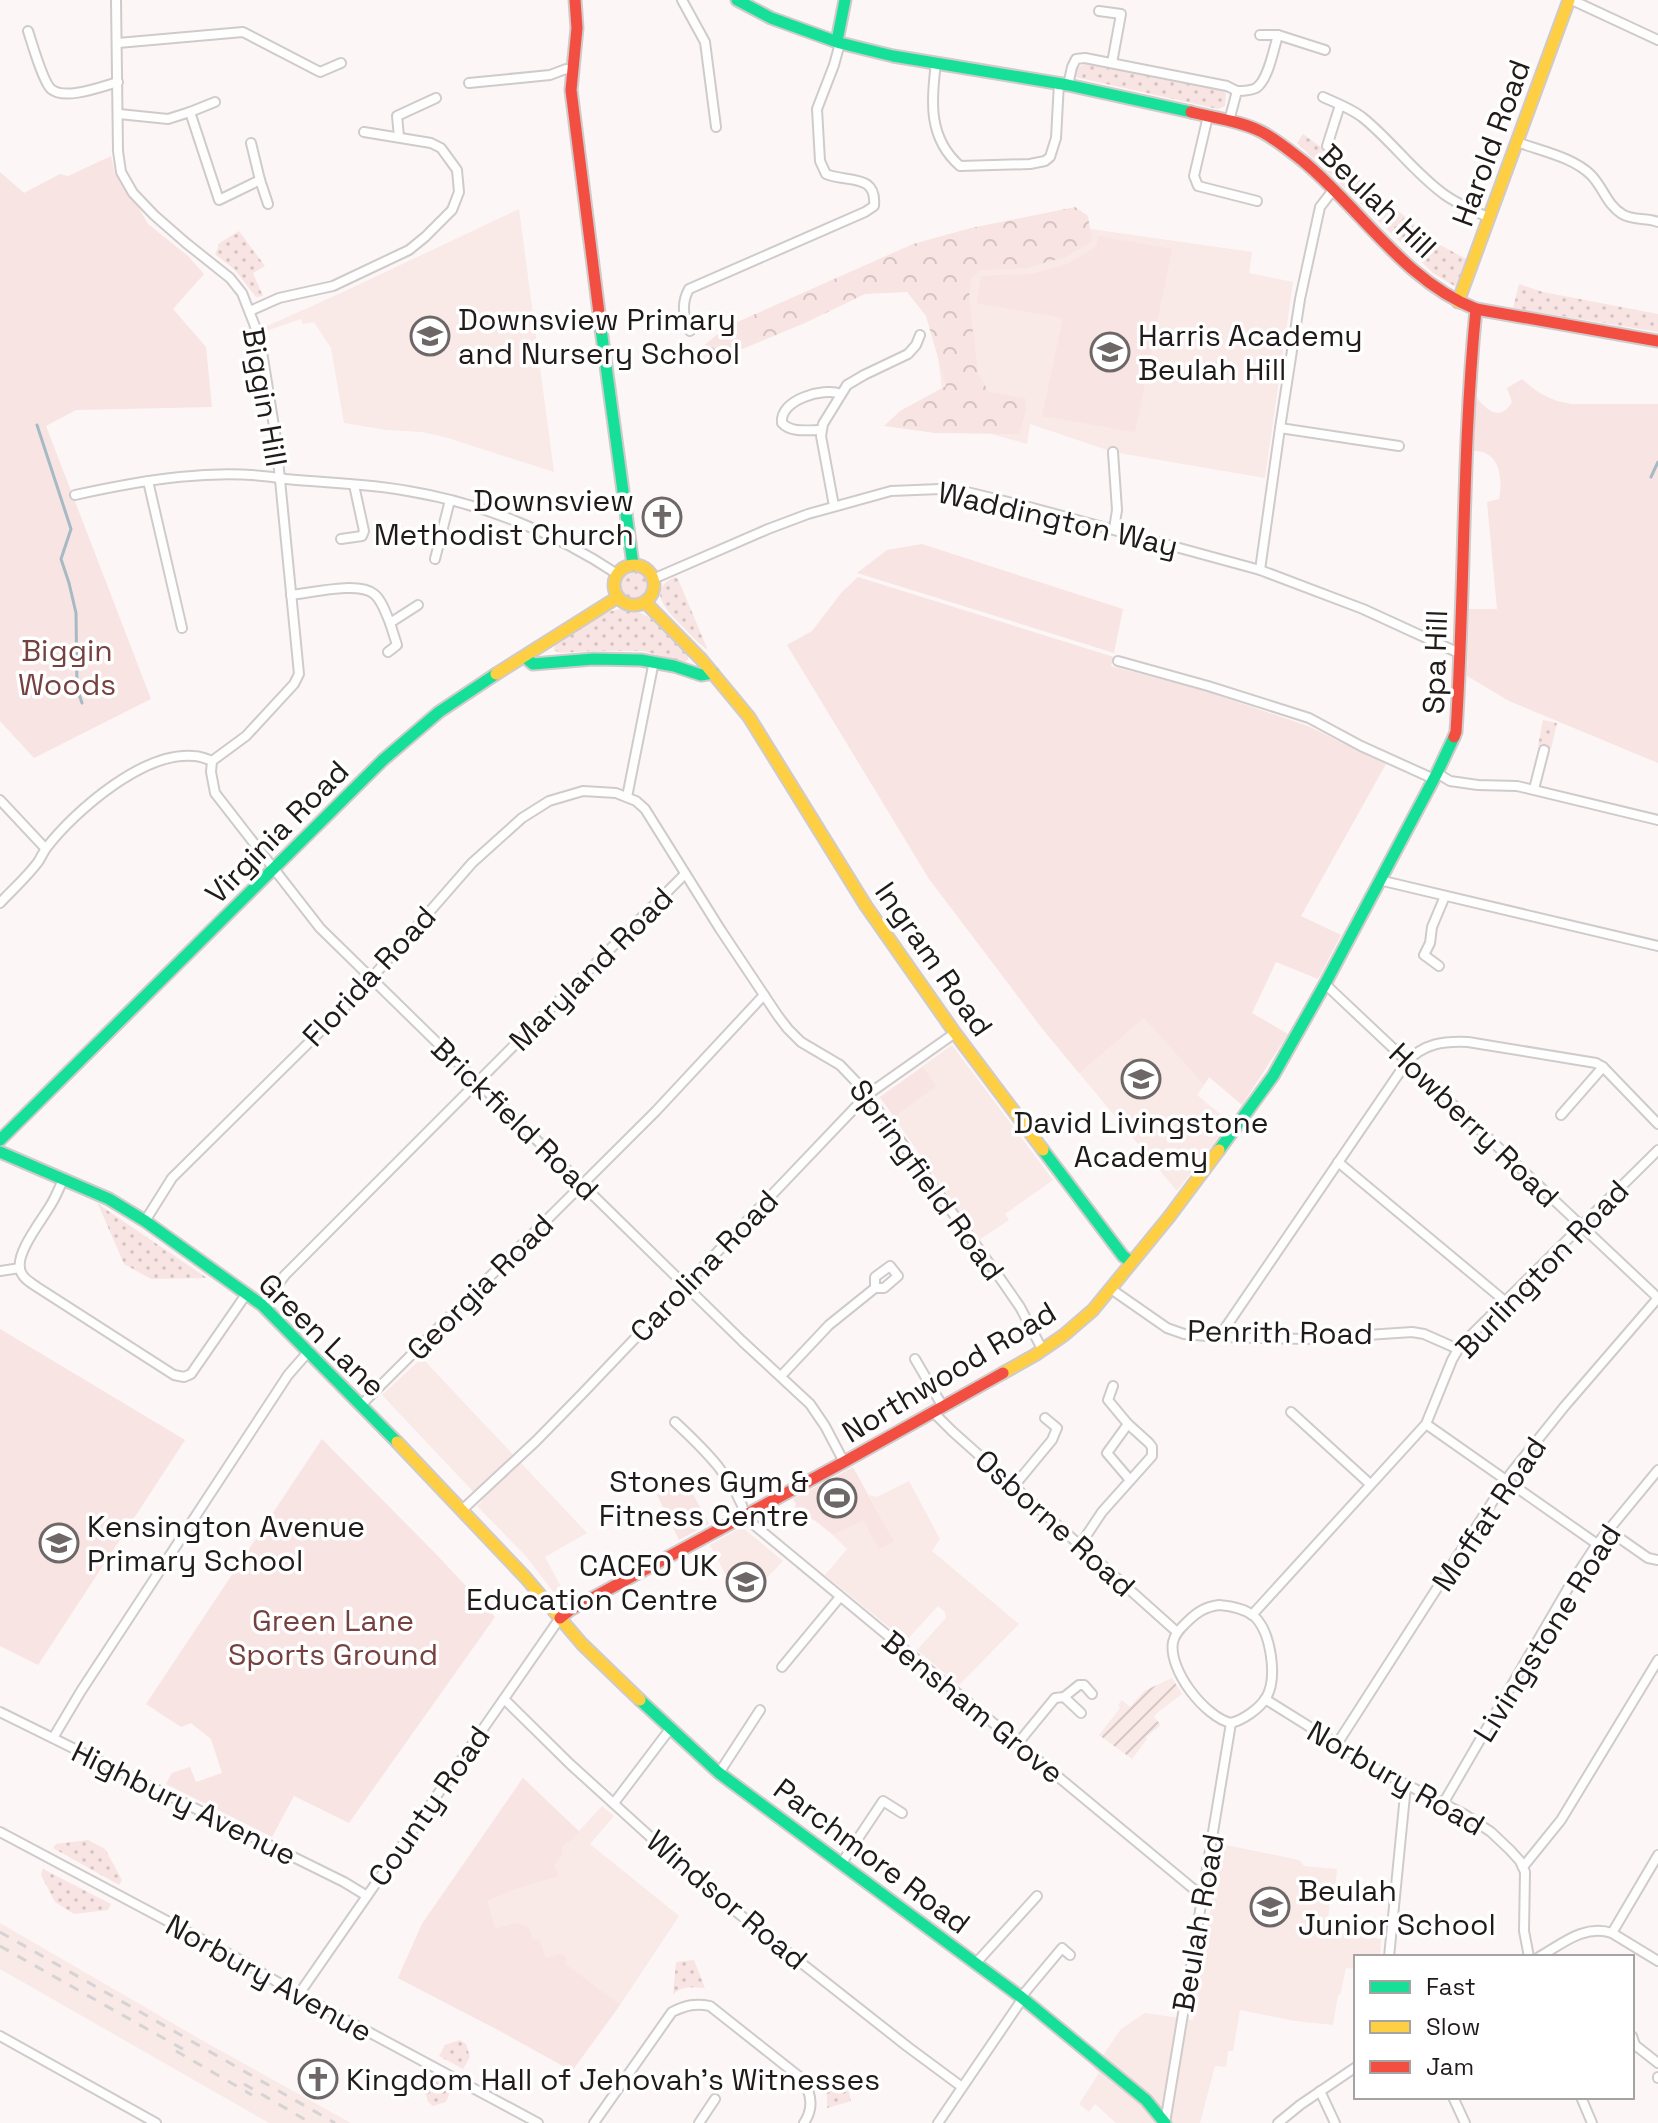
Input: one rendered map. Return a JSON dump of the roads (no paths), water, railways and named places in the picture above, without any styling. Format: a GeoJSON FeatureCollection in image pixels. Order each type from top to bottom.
{"type":"FeatureCollection","features":[{"type":"Feature","properties":{"kind":"street","name":"Biggin Hill"},"geometry":{"type":"LineString","coordinates":[[116,0],[121,172],[133,193],[154,215],[239,288],[260,339],[280,478],[298,677],[246,736],[212,761]]}},
{"type":"Feature","properties":{"kind":"street"},"geometry":{"type":"LineString","coordinates":[[575,0],[577,17],[571,90],[633,565]]}},
{"type":"Feature","properties":{"kind":"street"},"geometry":{"type":"LineString","coordinates":[[682,0],[705,42],[716,127]]}},
{"type":"Feature","properties":{"kind":"street","name":"Beulah Hill"},"geometry":{"type":"LineString","coordinates":[[737,0],[771,18],[838,42],[893,56],[1063,84],[1245,125],[1276,139],[1304,162],[1403,261],[1458,302],[1476,309],[1658,341]]}},
{"type":"Feature","properties":{"kind":"street"},"geometry":{"type":"LineString","coordinates":[[690,331],[683,309],[689,289],[874,206],[875,195],[864,181],[838,179],[826,174],[820,161],[817,109],[834,65],[845,0]]}},
{"type":"Feature","properties":{"kind":"street"},"geometry":{"type":"LineString","coordinates":[[1570,0],[1658,40]]}},
{"type":"Feature","properties":{"kind":"street","name":"Harold Road"},"geometry":{"type":"LineString","coordinates":[[1458,302],[1570,0]]}},
{"type":"Feature","properties":{"kind":"street"},"geometry":{"type":"LineString","coordinates":[[1099,11],[1121,14],[1112,63]]}},
{"type":"Feature","properties":{"kind":"street"},"geometry":{"type":"LineString","coordinates":[[28,31],[52,90],[71,94],[118,82]]}},
{"type":"Feature","properties":{"kind":"street"},"geometry":{"type":"LineString","coordinates":[[118,43],[243,32],[320,72],[341,63]]}},
{"type":"Feature","properties":{"kind":"street"},"geometry":{"type":"LineString","coordinates":[[1260,35],[1278,35],[1325,50]]}},
{"type":"Feature","properties":{"kind":"street"},"geometry":{"type":"LineString","coordinates":[[936,63],[932,98],[934,123],[940,141],[960,166],[1030,164],[1050,157],[1055,144],[1063,84],[1076,59],[1112,63],[1227,86],[1237,91],[1252,90],[1264,80],[1278,35]]}},
{"type":"Feature","properties":{"kind":"street"},"geometry":{"type":"LineString","coordinates":[[469,83],[550,75],[566,69],[572,71]]}},
{"type":"Feature","properties":{"kind":"street"},"geometry":{"type":"LineString","coordinates":[[1229,121],[1237,91]]}},
{"type":"Feature","properties":{"kind":"street"},"geometry":{"type":"LineString","coordinates":[[1323,97],[1365,120],[1443,194],[1490,218]]}},
{"type":"Feature","properties":{"kind":"street"},"geometry":{"type":"LineString","coordinates":[[399,137],[397,116],[436,98]]}},
{"type":"Feature","properties":{"kind":"street"},"geometry":{"type":"LineString","coordinates":[[119,114],[168,119],[215,102]]}},
{"type":"Feature","properties":{"kind":"street"},"geometry":{"type":"LineString","coordinates":[[1327,146],[1340,105]]}},
{"type":"Feature","properties":{"kind":"street"},"geometry":{"type":"LineString","coordinates":[[190,112],[219,200],[260,180]]}},
{"type":"Feature","properties":{"kind":"street"},"geometry":{"type":"LineString","coordinates":[[1208,116],[1195,183],[1257,201]]}},
{"type":"Feature","properties":{"kind":"street"},"geometry":{"type":"LineString","coordinates":[[250,311],[279,298],[333,286],[409,250],[452,210],[457,201],[457,170],[441,148],[431,143],[364,132]]}},
{"type":"Feature","properties":{"kind":"street"},"geometry":{"type":"LineString","coordinates":[[1517,142],[1577,165],[1590,174],[1621,214],[1658,222]]}},
{"type":"Feature","properties":{"kind":"street"},"geometry":{"type":"LineString","coordinates":[[251,143],[268,204]]}},
{"type":"Feature","properties":{"kind":"street"},"geometry":{"type":"LineString","coordinates":[[1260,570],[1300,299],[1316,221],[1322,203],[1334,189]]}},
{"type":"Feature","properties":{"kind":"street","name":"Spa Hill"},"geometry":{"type":"LineString","coordinates":[[1325,984],[1456,732],[1467,422],[1476,309]]}},
{"type":"Feature","properties":{"kind":"street"},"geometry":{"type":"LineString","coordinates":[[834,506],[821,430],[847,385],[908,354],[920,335]]}},
{"type":"Feature","properties":{"kind":"street"},"geometry":{"type":"LineString","coordinates":[[821,430],[786,428],[781,415],[787,407],[813,395],[831,391],[841,394]]}},
{"type":"Feature","properties":{"kind":"street"},"geometry":{"type":"LineString","coordinates":[[1280,428],[1399,446]]}},
{"type":"Feature","properties":{"kind":"street"},"geometry":{"type":"LineString","coordinates":[[1113,452],[1117,510],[1114,529]]}},
{"type":"Feature","properties":{"kind":"street"},"geometry":{"type":"LineString","coordinates":[[75,495],[148,481],[222,475],[274,476],[405,490],[450,500],[533,528],[617,574]]}},
{"type":"Feature","properties":{"kind":"street"},"geometry":{"type":"LineString","coordinates":[[148,481],[182,628]]}},
{"type":"Feature","properties":{"kind":"street"},"geometry":{"type":"LineString","coordinates":[[341,539],[358,538],[364,531],[354,485]]}},
{"type":"Feature","properties":{"kind":"street","name":"Waddington Way"},"geometry":{"type":"LineString","coordinates":[[653,579],[768,529],[834,506],[891,491],[940,489],[977,494],[1260,570],[1363,609],[1459,653]]}},
{"type":"Feature","properties":{"kind":"street"},"geometry":{"type":"LineString","coordinates":[[435,559],[450,500]]}},
{"type":"Feature","properties":{"kind":"street"},"geometry":{"type":"LineString","coordinates":[[633,565],[645,569],[653,579],[654,590],[645,602],[630,605],[618,597],[614,588],[617,574],[633,565]]}},
{"type":"Feature","properties":{"kind":"street"},"geometry":{"type":"LineString","coordinates":[[291,595],[347,588],[366,590],[378,597],[397,645],[388,652]]}},
{"type":"Feature","properties":{"kind":"street","name":"Virginia Road"},"geometry":{"type":"LineString","coordinates":[[0,1140],[411,735],[462,696],[618,597]]}},
{"type":"Feature","properties":{"kind":"street","name":"Ingram Road"},"geometry":{"type":"LineString","coordinates":[[645,602],[713,673],[755,726],[866,906],[955,1033],[1123,1256],[1131,1262]]}},
{"type":"Feature","properties":{"kind":"street"},"geometry":{"type":"LineString","coordinates":[[390,623],[418,605]]}},
{"type":"Feature","properties":{"kind":"street"},"geometry":{"type":"LineString","coordinates":[[525,657],[533,664],[593,659],[654,661],[701,675],[713,673]]}},
{"type":"Feature","properties":{"kind":"street"},"geometry":{"type":"LineString","coordinates":[[627,797],[654,661]]}},
{"type":"Feature","properties":{"kind":"street"},"geometry":{"type":"LineString","coordinates":[[1118,661],[1309,718],[1361,746],[1450,781],[1534,789],[1658,820]]}},
{"type":"Feature","properties":{"kind":"street"},"geometry":{"type":"LineString","coordinates":[[1534,789],[1544,750]]}},
{"type":"Feature","properties":{"kind":"street"},"geometry":{"type":"LineString","coordinates":[[0,903],[38,862],[45,848],[96,798],[134,773],[157,763],[185,756],[212,761]]}},
{"type":"Feature","properties":{"kind":"street","name":"Brickfield Road"},"geometry":{"type":"LineString","coordinates":[[212,761],[215,793],[320,928],[816,1411],[844,1462]]}},
{"type":"Feature","properties":{"kind":"street","name":"Florida Road"},"geometry":{"type":"LineString","coordinates":[[145,1221],[172,1178],[372,979],[472,863],[530,813],[549,801],[575,792],[607,791],[627,797]]}},
{"type":"Feature","properties":{"kind":"street","name":"Springfield Road"},"geometry":{"type":"LineString","coordinates":[[627,797],[645,809],[764,995],[794,1035],[845,1069],[867,1095],[1020,1307],[1042,1349]]}},
{"type":"Feature","properties":{"kind":"street"},"geometry":{"type":"LineString","coordinates":[[0,800],[45,848]]}},
{"type":"Feature","properties":{"kind":"street","name":"Maryland Road"},"geometry":{"type":"LineString","coordinates":[[262,1305],[285,1275],[685,874]]}},
{"type":"Feature","properties":{"kind":"street"},"geometry":{"type":"LineString","coordinates":[[1379,880],[1658,946]]}},
{"type":"Feature","properties":{"kind":"street"},"geometry":{"type":"LineString","coordinates":[[1439,966],[1424,955],[1445,896]]}},
{"type":"Feature","properties":{"kind":"street","name":"Howberry Road"},"geometry":{"type":"LineString","coordinates":[[1325,984],[1658,1298]]}},
{"type":"Feature","properties":{"kind":"street","name":"Northwood Road"},"geometry":{"type":"LineString","coordinates":[[560,1618],[938,1410],[1072,1329],[1127,1270],[1273,1076],[1325,984]]}},
{"type":"Feature","properties":{"kind":"street","name":"Georgia Road"},"geometry":{"type":"LineString","coordinates":[[361,1405],[656,1111],[764,995]]}},
{"type":"Feature","properties":{"kind":"street","name":"Carolina Road"},"geometry":{"type":"LineString","coordinates":[[462,1510],[536,1441],[867,1095],[955,1033]]}},
{"type":"Feature","properties":{"kind":"street"},"geometry":{"type":"LineString","coordinates":[[1219,1337],[1408,1061],[1430,1045],[1457,1041],[1592,1062],[1603,1067],[1658,1124]]}},
{"type":"Feature","properties":{"kind":"street"},"geometry":{"type":"LineString","coordinates":[[1561,1115],[1603,1067]]}},
{"type":"Feature","properties":{"kind":"street","name":"Burlington Road"},"geometry":{"type":"LineString","coordinates":[[1252,1615],[1426,1424],[1458,1349],[1658,1150]]}},
{"type":"Feature","properties":{"kind":"street","name":"Green Lane"},"geometry":{"type":"LineString","coordinates":[[0,1152],[109,1199],[145,1221],[262,1305],[462,1510],[560,1618]]}},
{"type":"Feature","properties":{"kind":"street"},"geometry":{"type":"LineString","coordinates":[[1338,1162],[1506,1302]]}},
{"type":"Feature","properties":{"kind":"street"},"geometry":{"type":"LineString","coordinates":[[64,1178],[22,1252],[20,1268],[24,1278],[179,1377],[188,1376],[195,1370],[247,1293]]}},
{"type":"Feature","properties":{"kind":"street"},"geometry":{"type":"LineString","coordinates":[[0,1271],[20,1268]]}},
{"type":"Feature","properties":{"kind":"street"},"geometry":{"type":"LineString","coordinates":[[781,1376],[829,1325],[875,1288]]}},
{"type":"Feature","properties":{"kind":"street","name":"Penrith Road"},"geometry":{"type":"LineString","coordinates":[[1111,1289],[1173,1331],[1184,1334],[1328,1339],[1412,1332],[1428,1335],[1458,1349]]}},
{"type":"Feature","properties":{"kind":"street","name":"Moffat Road"},"geometry":{"type":"LineString","coordinates":[[1337,1744],[1507,1480],[1564,1407],[1658,1298]]}},
{"type":"Feature","properties":{"kind":"street"},"geometry":{"type":"LineString","coordinates":[[53,1738],[288,1375],[309,1351]]}},
{"type":"Feature","properties":{"kind":"street","name":"Osborne Road"},"geometry":{"type":"LineString","coordinates":[[915,1359],[938,1410],[1014,1486],[1177,1632]]}},
{"type":"Feature","properties":{"kind":"street"},"geometry":{"type":"LineString","coordinates":[[1080,1545],[1102,1512],[1152,1456],[1149,1443],[1108,1400],[1113,1386]]}},
{"type":"Feature","properties":{"kind":"street"},"geometry":{"type":"LineString","coordinates":[[1291,1412],[1370,1484]]}},
{"type":"Feature","properties":{"kind":"street"},"geometry":{"type":"LineString","coordinates":[[1014,1486],[1057,1432],[1057,1428],[1045,1418]]}},
{"type":"Feature","properties":{"kind":"street","name":"Bensham Grove"},"geometry":{"type":"LineString","coordinates":[[675,1422],[716,1462],[747,1519],[1202,1896]]}},
{"type":"Feature","properties":{"kind":"street"},"geometry":{"type":"LineString","coordinates":[[1128,1424],[1107,1453],[1130,1480]]}},
{"type":"Feature","properties":{"kind":"street"},"geometry":{"type":"LineString","coordinates":[[1426,1424],[1597,1544]]}},
{"type":"Feature","properties":{"kind":"street","name":"Livingstone Road"},"geometry":{"type":"LineString","coordinates":[[1444,1802],[1570,1585],[1597,1544],[1658,1470]]}},
{"type":"Feature","properties":{"kind":"street"},"geometry":{"type":"LineString","coordinates":[[1608,1530],[1648,1558],[1658,1560]]}},
{"type":"Feature","properties":{"kind":"street"},"geometry":{"type":"LineString","coordinates":[[782,1667],[840,1597]]}},
{"type":"Feature","properties":{"kind":"street"},"geometry":{"type":"LineString","coordinates":[[1209,1606],[1232,1606],[1252,1615],[1264,1630],[1271,1651],[1265,1699],[1242,1719],[1231,1723],[1221,1720],[1207,1709],[1179,1672],[1173,1654],[1177,1632],[1199,1611],[1209,1606]]}},
{"type":"Feature","properties":{"kind":"street","name":"County Road"},"geometry":{"type":"LineString","coordinates":[[299,1994],[560,1618]]}},
{"type":"Feature","properties":{"kind":"street","name":"Parchmore Road"},"geometry":{"type":"LineString","coordinates":[[560,1618],[589,1651],[719,1773],[1022,1998],[1146,2100],[1165,2123]]}},
{"type":"Feature","properties":{"kind":"street"},"geometry":{"type":"LineString","coordinates":[[1528,1955],[1524,1939],[1526,1878],[1523,1867],[1561,1820],[1658,1660]]}},
{"type":"Feature","properties":{"kind":"street"},"geometry":{"type":"LineString","coordinates":[[1018,1743],[1055,1698],[1064,1697],[1079,1685],[1084,1685],[1092,1694]]}},
{"type":"Feature","properties":{"kind":"street"},"geometry":{"type":"LineString","coordinates":[[1064,1697],[1081,1713]]}},
{"type":"Feature","properties":{"kind":"street","name":"Windsor Road"},"geometry":{"type":"LineString","coordinates":[[504,1699],[570,1764],[710,1891],[962,2087]]}},
{"type":"Feature","properties":{"kind":"street","name":"Norbury Road"},"geometry":{"type":"LineString","coordinates":[[1265,1699],[1406,1785],[1444,1802],[1491,1832],[1523,1867]]}},
{"type":"Feature","properties":{"kind":"street"},"geometry":{"type":"LineString","coordinates":[[719,1773],[760,1710]]}},
{"type":"Feature","properties":{"kind":"street","name":"Highbury Avenue"},"geometry":{"type":"LineString","coordinates":[[0,1712],[367,1896]]}},
{"type":"Feature","properties":{"kind":"street","name":"Beulah Road"},"geometry":{"type":"LineString","coordinates":[[1165,2123],[1231,1723]]}},
{"type":"Feature","properties":{"kind":"street"},"geometry":{"type":"LineString","coordinates":[[614,1803],[670,1729]]}},
{"type":"Feature","properties":{"kind":"street"},"geometry":{"type":"LineString","coordinates":[[1389,1955],[1406,1785]]}},
{"type":"Feature","properties":{"kind":"street"},"geometry":{"type":"LineString","coordinates":[[841,1864],[883,1801],[902,1813]]}},
{"type":"Feature","properties":{"kind":"street","name":"Norbury Avenue"},"geometry":{"type":"LineString","coordinates":[[0,1832],[538,2123]]}},
{"type":"Feature","properties":{"kind":"street"},"geometry":{"type":"LineString","coordinates":[[1612,1933],[1658,1855]]}},
{"type":"Feature","properties":{"kind":"street"},"geometry":{"type":"LineString","coordinates":[[976,1963],[1037,1896]]}},
{"type":"Feature","properties":{"kind":"street"},"geometry":{"type":"LineString","coordinates":[[1544,1955],[1588,1931],[1604,1931],[1658,1961]]}},
{"type":"Feature","properties":{"kind":"street"},"geometry":{"type":"LineString","coordinates":[[943,2121],[1022,1998],[1062,1948],[1070,1955]]}},
{"type":"Feature","properties":{"kind":"street"},"geometry":{"type":"LineString","coordinates":[[594,2123],[672,2012],[698,2003],[710,2006],[801,2078],[807,2086],[811,2105],[804,2123]]}},
{"type":"Feature","properties":{"kind":"street"},"geometry":{"type":"LineString","coordinates":[[0,2036],[156,2123]]}},
{"type":"Feature","properties":{"kind":"street"},"geometry":{"type":"LineString","coordinates":[[1634,2039],[1635,2045],[1658,2063]]}},
{"type":"Feature","properties":{"kind":"street"},"geometry":{"type":"LineString","coordinates":[[1278,2123],[1354,2068]]}},
{"type":"Feature","properties":{"kind":"street"},"geometry":{"type":"LineString","coordinates":[[1320,2091],[1335,2123]]}},
{"type":"Feature","properties":{"kind":"street"},"geometry":{"type":"LineString","coordinates":[[699,2123],[715,2099]]}},
{"type":"Feature","properties":{"kind":"street"},"geometry":{"type":"LineString","coordinates":[[1454,2099],[1465,2123]]}},
{"type":"Feature","properties":{"kind":"street"},"geometry":{"type":"LineString","coordinates":[[1582,2099],[1592,2123]]}},
{"type":"Feature","properties":{"kind":"waterway"},"geometry":{"type":"LineString","coordinates":[[37,425],[71,529],[61,559],[76,613],[77,688],[82,703]]}},
{"type":"Feature","properties":{"kind":"waterway"},"geometry":{"type":"LineString","coordinates":[[1651,477],[1658,462]]}},
{"type":"Feature","properties":{"kind":"railway"},"geometry":{"type":"LineString","coordinates":[[0,1932],[335,2123]]}},
{"type":"Feature","properties":{"kind":"railway"},"geometry":{"type":"LineString","coordinates":[[0,1946],[188,2052]]}},
{"type":"Feature","properties":{"kind":"railway"},"geometry":{"type":"LineString","coordinates":[[176,2051],[252,2095]]}},
{"type":"Feature","properties":{"kind":"railway"},"geometry":{"type":"LineString","coordinates":[[244,2084],[311,2123]]}},
{"type":"Feature","properties":{"kind":"place","name":"Downsview Primary and Nursery School"},"geometry":{"type":"Point","coordinates":[430,336]}},
{"type":"Feature","properties":{"kind":"place","name":"Harris Academy Beulah Hill"},"geometry":{"type":"Point","coordinates":[1110,352]}},
{"type":"Feature","properties":{"kind":"place","name":"Downsview Methodist Church"},"geometry":{"type":"Point","coordinates":[662,517]}},
{"type":"Feature","properties":{"kind":"place","name":"David Livingstone Academy"},"geometry":{"type":"Point","coordinates":[1141,1079]}},
{"type":"Feature","properties":{"kind":"place","name":"Stones Gym & Fitness Centre"},"geometry":{"type":"Point","coordinates":[837,1498]}},
{"type":"Feature","properties":{"kind":"place","name":"Kensington Avenue Primary School"},"geometry":{"type":"Point","coordinates":[59,1543]}},
{"type":"Feature","properties":{"kind":"place","name":"CACFO UK Education Centre"},"geometry":{"type":"Point","coordinates":[746,1582]}},
{"type":"Feature","properties":{"kind":"place","name":"Beulah Junior School"},"geometry":{"type":"Point","coordinates":[1270,1907]}},
{"type":"Feature","properties":{"kind":"place","name":"Kingdom Hall of Jehovah's Witnesses"},"geometry":{"type":"Point","coordinates":[318,2079]}},
{"type":"Feature","properties":{"kind":"park label","name":"Biggin Woods"},"geometry":{"type":"Point","coordinates":[67,667]}},
{"type":"Feature","properties":{"kind":"park label","name":"Green Lane Sports Ground"},"geometry":{"type":"Point","coordinates":[333,1637]}}]}
